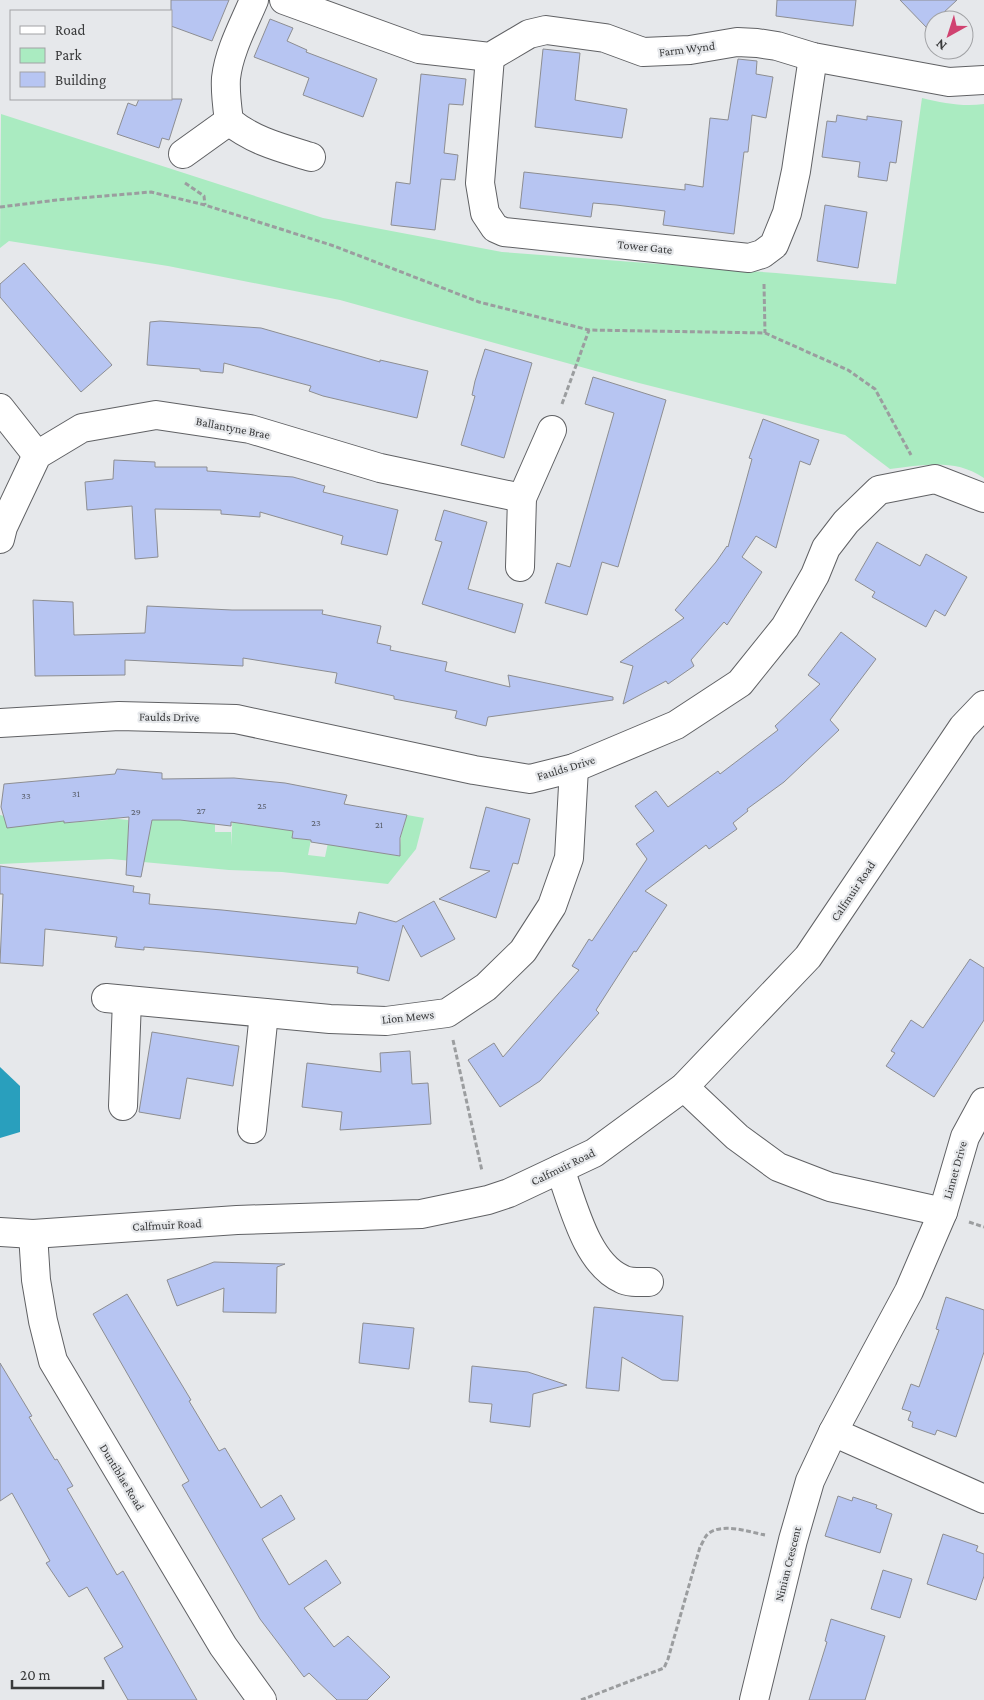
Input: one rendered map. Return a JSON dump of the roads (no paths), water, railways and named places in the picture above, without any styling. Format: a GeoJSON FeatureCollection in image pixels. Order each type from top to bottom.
{"type":"FeatureCollection","features":[{"type":"Feature","properties":{"kind":"street"},"geometry":{"type":"LineString","coordinates":[[254,0],[231,57],[226,77],[226,98],[230,121],[256,139],[310,157]]}},
{"type":"Feature","properties":{"kind":"street"},"geometry":{"type":"LineString","coordinates":[[284,0],[419,49],[490,57]]}},
{"type":"Feature","properties":{"kind":"street","name":"Farm Wynd"},"geometry":{"type":"LineString","coordinates":[[490,57],[529,34],[546,30],[605,38],[643,52],[690,50],[737,42],[777,46],[813,57],[949,82],[984,80]]}},
{"type":"Feature","properties":{"kind":"street","name":"Tower Gate"},"geometry":{"type":"LineString","coordinates":[[490,57],[480,183],[485,213],[495,228],[504,232],[749,258],[762,254],[774,245],[786,213],[796,171],[813,57]]}},
{"type":"Feature","properties":{"kind":"street"},"geometry":{"type":"LineString","coordinates":[[183,154],[230,121]]}},
{"type":"Feature","properties":{"kind":"street"},"geometry":{"type":"LineString","coordinates":[[0,408],[37,455],[3,527],[0,539]]}},
{"type":"Feature","properties":{"kind":"street","name":"Ballantyne Brae"},"geometry":{"type":"LineString","coordinates":[[37,455],[82,428],[156,415],[250,429],[380,468],[522,498]]}},
{"type":"Feature","properties":{"kind":"street"},"geometry":{"type":"LineString","coordinates":[[520,567],[522,498],[552,430]]}},
{"type":"Feature","properties":{"kind":"street","name":"Faulds Drive"},"geometry":{"type":"LineString","coordinates":[[0,724],[118,716],[236,719],[456,766],[530,779],[574,768],[676,725],[740,683],[784,627],[815,575],[826,548],[846,522],[879,490],[935,479],[984,498]]}},
{"type":"Feature","properties":{"kind":"street","name":"Calfmuir Road"},"geometry":{"type":"LineString","coordinates":[[0,1232],[33,1234],[227,1221],[421,1214],[488,1200],[509,1193],[594,1153],[684,1087],[808,957],[963,726],[984,705]]}},
{"type":"Feature","properties":{"kind":"street","name":"Lion Mews"},"geometry":{"type":"LineString","coordinates":[[123,1106],[117,999],[330,1020],[386,1021],[448,1013],[486,987],[523,951],[552,906],[569,858],[574,768]]}},
{"type":"Feature","properties":{"kind":"street"},"geometry":{"type":"LineString","coordinates":[[252,1129],[264,1013]]}},
{"type":"Feature","properties":{"kind":"street"},"geometry":{"type":"LineString","coordinates":[[684,1087],[737,1137],[778,1167],[830,1187],[943,1212]]}},
{"type":"Feature","properties":{"kind":"street","name":"Linnet Drive"},"geometry":{"type":"LineString","coordinates":[[943,1212],[964,1137],[984,1102]]}},
{"type":"Feature","properties":{"kind":"street"},"geometry":{"type":"LineString","coordinates":[[560,1169],[596,1258],[623,1280],[649,1282]]}},
{"type":"Feature","properties":{"kind":"street","name":"Ninian Crescent"},"geometry":{"type":"LineString","coordinates":[[754,1700],[793,1540],[810,1481],[833,1432],[909,1291],[943,1212]]}},
{"type":"Feature","properties":{"kind":"street","name":"Duntiblae Road"},"geometry":{"type":"LineString","coordinates":[[33,1234],[37,1288],[53,1361],[223,1646],[262,1700]]}},
{"type":"Feature","properties":{"kind":"street"},"geometry":{"type":"LineString","coordinates":[[833,1432],[984,1499]]}},
{"type":"Feature","properties":{"kind":"water"},"geometry":{"type":"Polygon","coordinates":[[[0,1067],[20,1086],[20,1132],[0,1138],[0,1067]]]}}]}
